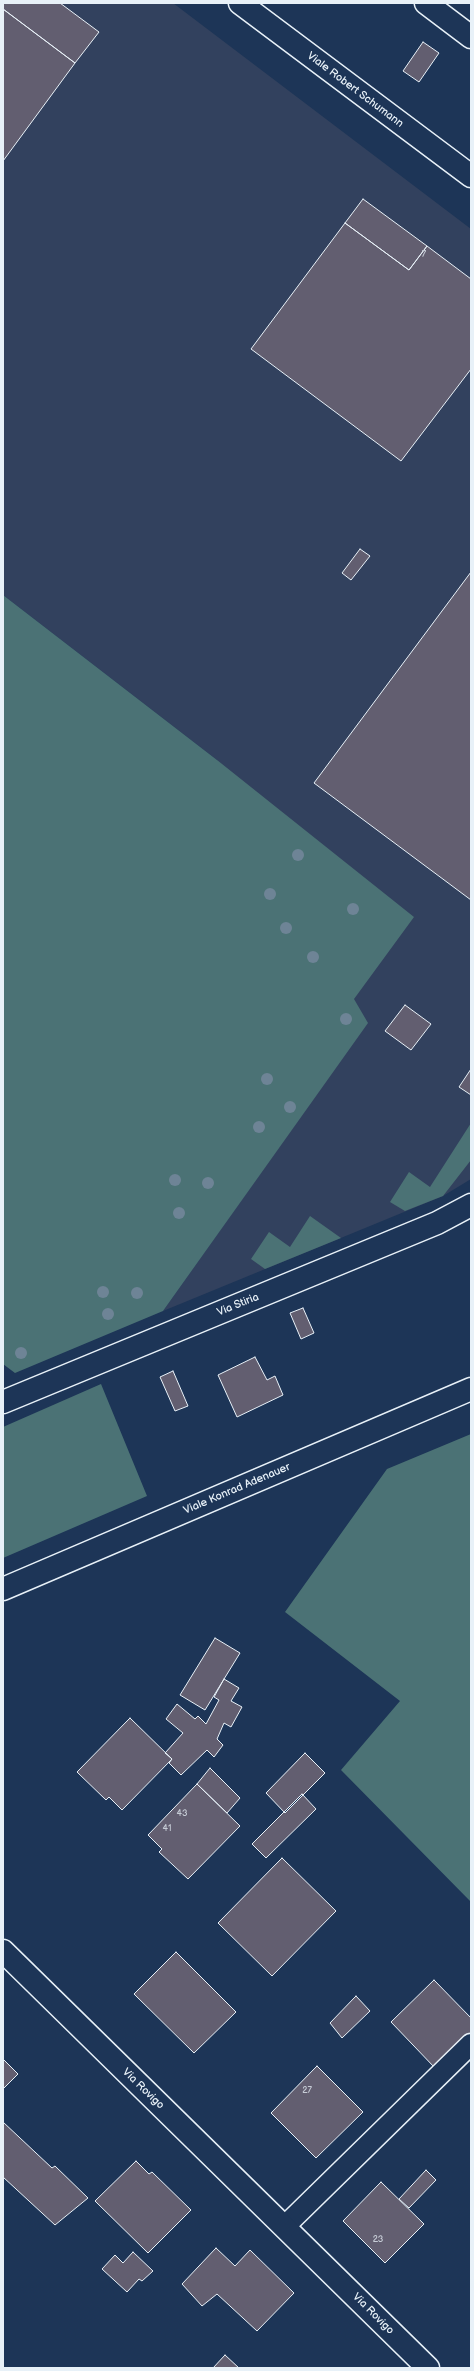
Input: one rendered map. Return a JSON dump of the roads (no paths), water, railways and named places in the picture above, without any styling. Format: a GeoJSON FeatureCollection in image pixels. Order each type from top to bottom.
{"type":"FeatureCollection","features":[{"type":"Feature","properties":{"kind":"street","name":"Viale Robert Schumann"},"geometry":{"type":"LineString","coordinates":[[240,3],[471,176]]}},
{"type":"Feature","properties":{"kind":"street"},"geometry":{"type":"LineString","coordinates":[[426,3],[471,37]]}},
{"type":"Feature","properties":{"kind":"street","name":"Via Stiria"},"geometry":{"type":"LineString","coordinates":[[3,1402],[437,1223],[471,1205]]}},
{"type":"Feature","properties":{"kind":"street","name":"Viale Konrad Adenauer"},"geometry":{"type":"LineString","coordinates":[[3,1589],[471,1389]]}},
{"type":"Feature","properties":{"kind":"street","name":"Via Rovigo"},"geometry":{"type":"LineString","coordinates":[[3,1951],[428,2368]]}},
{"type":"Feature","properties":{"kind":"lane"},"geometry":{"type":"LineString","coordinates":[[284,2226],[471,2044]]}}]}
